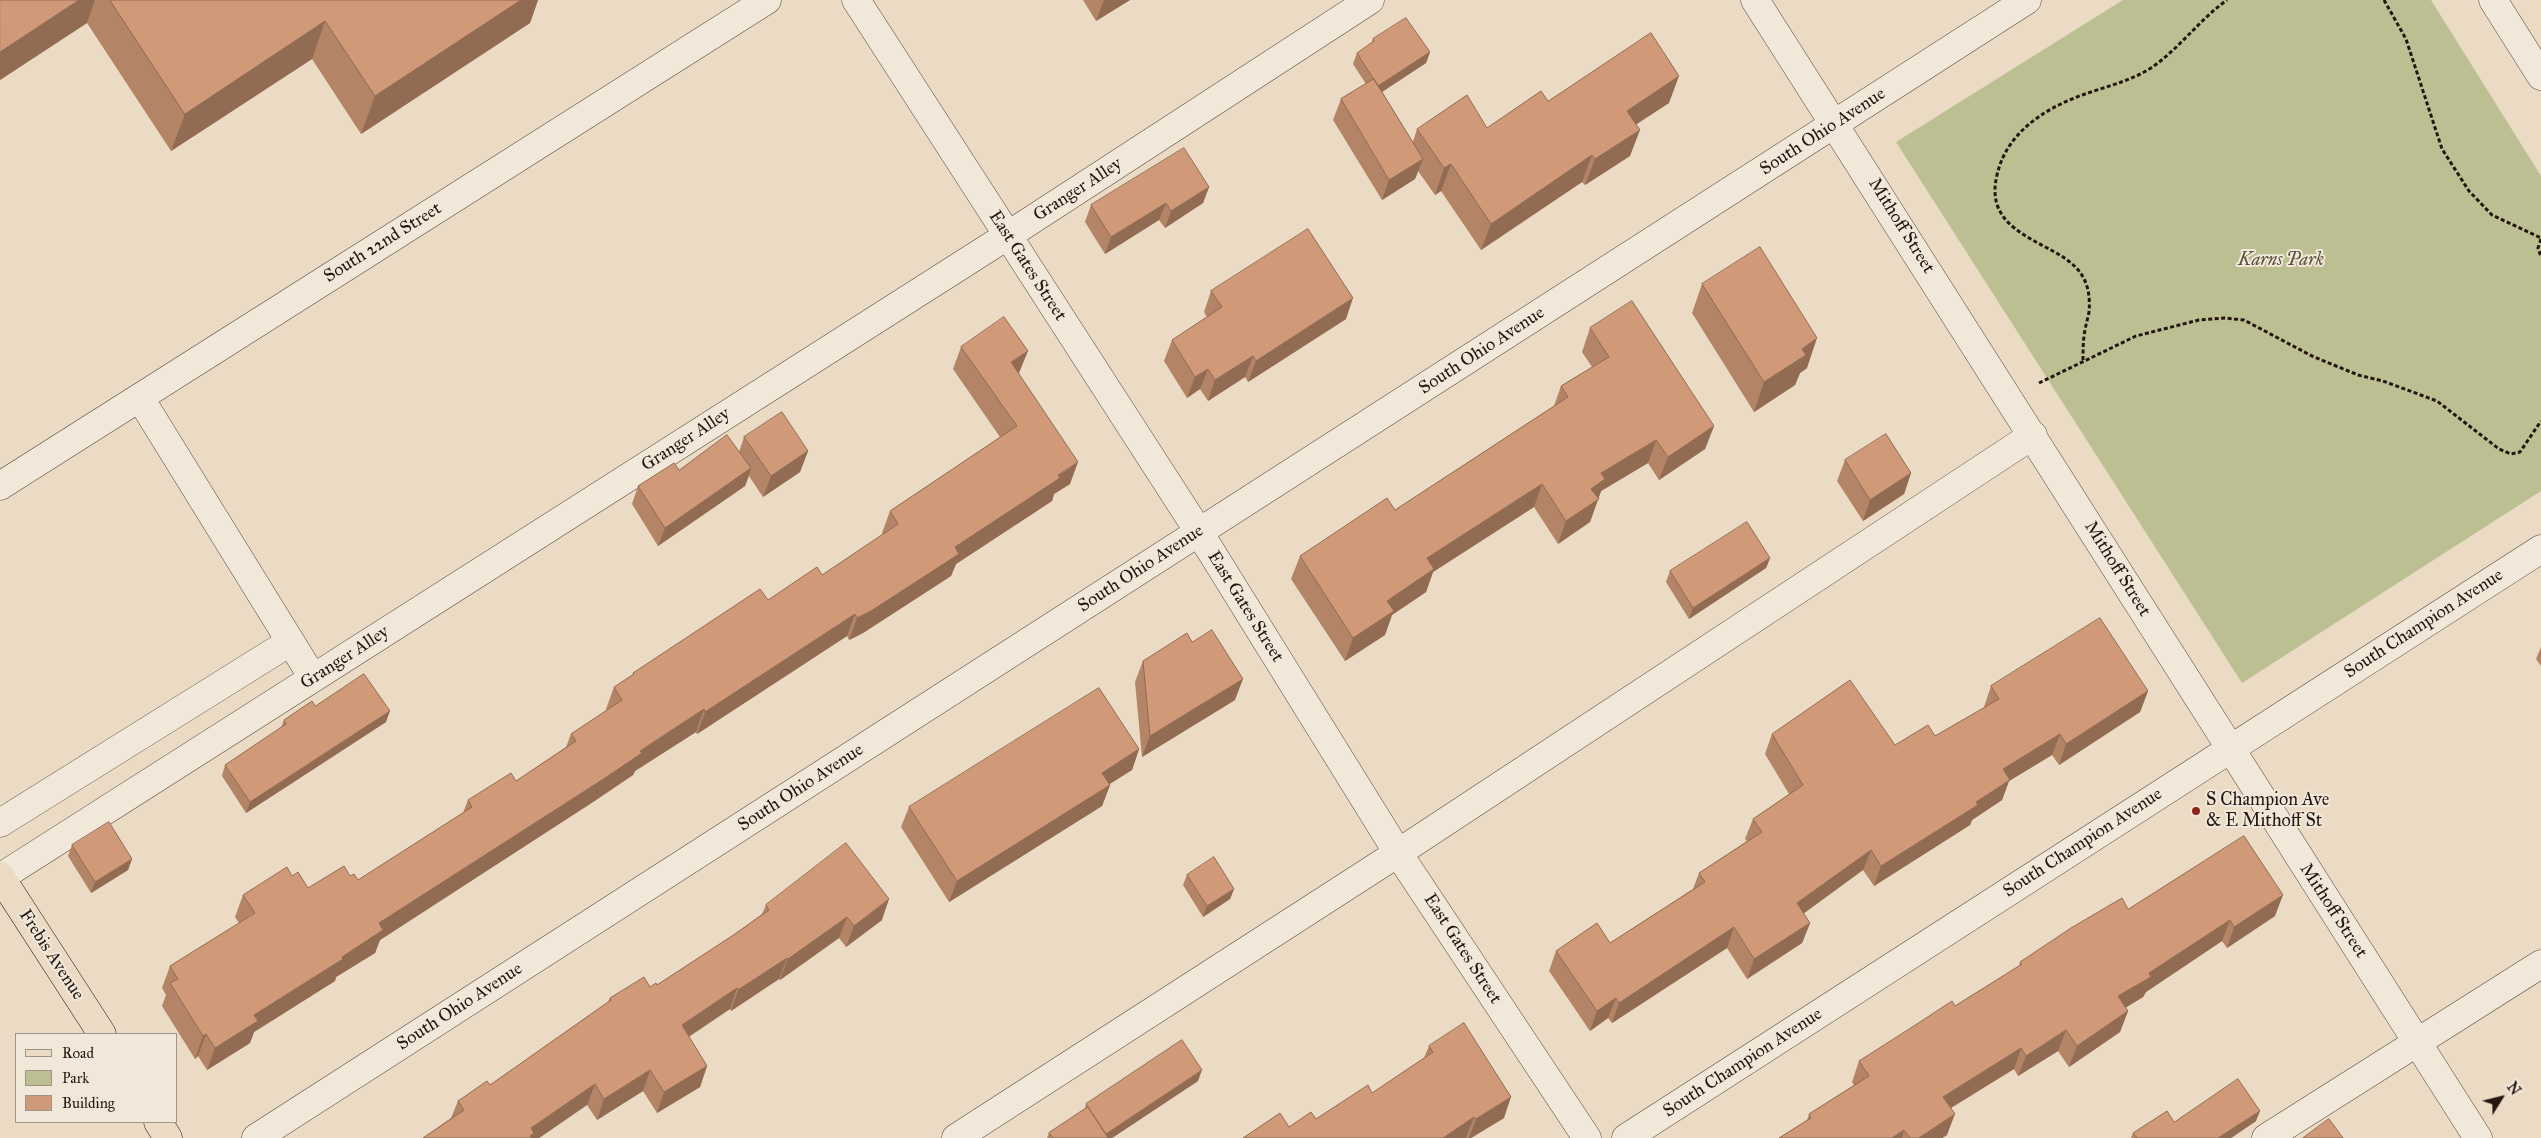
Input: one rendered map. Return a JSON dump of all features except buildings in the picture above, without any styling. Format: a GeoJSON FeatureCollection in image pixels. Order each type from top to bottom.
{"type":"FeatureCollection","features":[{"type":"Feature","properties":{"kind":"main road","name":"Frebis Avenue"},"geometry":{"type":"LineString","coordinates":[[0,876],[101,1033]]}},
{"type":"Feature","properties":{"kind":"main road"},"geometry":{"type":"LineString","coordinates":[[159,1123],[168,1138]]}},
{"type":"Feature","properties":{"kind":"street","name":"South 22nd Street"},"geometry":{"type":"LineString","coordinates":[[0,486],[767,0]]}},
{"type":"Feature","properties":{"kind":"street","name":"East Gates Street"},"geometry":{"type":"LineString","coordinates":[[856,0],[1199,532],[1398,853],[1587,1138]]}},
{"type":"Feature","properties":{"kind":"street","name":"Granger Alley"},"geometry":{"type":"LineString","coordinates":[[0,876],[1007,236],[1370,0]]}},
{"type":"Feature","properties":{"kind":"street","name":"Mithoff Street"},"geometry":{"type":"LineString","coordinates":[[1755,0],[2034,435],[2229,749],[2478,1138]]}},
{"type":"Feature","properties":{"kind":"street","name":"South Ohio Avenue"},"geometry":{"type":"LineString","coordinates":[[256,1138],[2027,0]]}},
{"type":"Feature","properties":{"kind":"street"},"geometry":{"type":"LineString","coordinates":[[2493,0],[2541,76]]}},
{"type":"Feature","properties":{"kind":"street"},"geometry":{"type":"LineString","coordinates":[[140,398],[313,678]]}},
{"type":"Feature","properties":{"kind":"street"},"geometry":{"type":"LineString","coordinates":[[956,1138],[1398,853],[2034,435]]}},
{"type":"Feature","properties":{"kind":"street","name":"South Champion Avenue"},"geometry":{"type":"LineString","coordinates":[[1626,1138],[2541,549]]}},
{"type":"Feature","properties":{"kind":"street"},"geometry":{"type":"LineString","coordinates":[[0,823],[290,642]]}},
{"type":"Feature","properties":{"kind":"street"},"geometry":{"type":"LineString","coordinates":[[2266,1138],[2541,964]]}},
{"type":"Feature","properties":{"kind":"path"},"geometry":{"type":"LineString","coordinates":[[2083,360],[2085,330],[2089,312],[2087,281],[2078,268],[2018,230],[2004,218],[1995,202],[1995,184],[2005,149],[2033,120],[2051,109],[2090,92],[2116,85],[2151,68],[2227,0]]}},
{"type":"Feature","properties":{"kind":"path"},"geometry":{"type":"LineString","coordinates":[[2384,0],[2406,39],[2442,149],[2469,190],[2492,215],[2541,239],[2538,248],[2541,257]]}},
{"type":"Feature","properties":{"kind":"path"},"geometry":{"type":"LineString","coordinates":[[2010,398],[2083,360],[2136,336],[2200,320],[2225,318],[2244,320],[2312,356],[2358,375],[2383,381],[2437,401],[2480,436],[2511,454],[2520,452],[2541,421]]}},
{"type":"Feature","properties":{"kind":"green space","name":"Karns Park"},"geometry":{"type":"Polygon","coordinates":[[[2123,0],[2431,0],[2541,176],[2541,491],[2242,683],[1896,142],[2123,0]]]}},
{"type":"Feature","properties":{"kind":"place","name":"S Champion Ave & E Mithoff St"},"geometry":{"type":"Point","coordinates":[2196,811]}}]}
